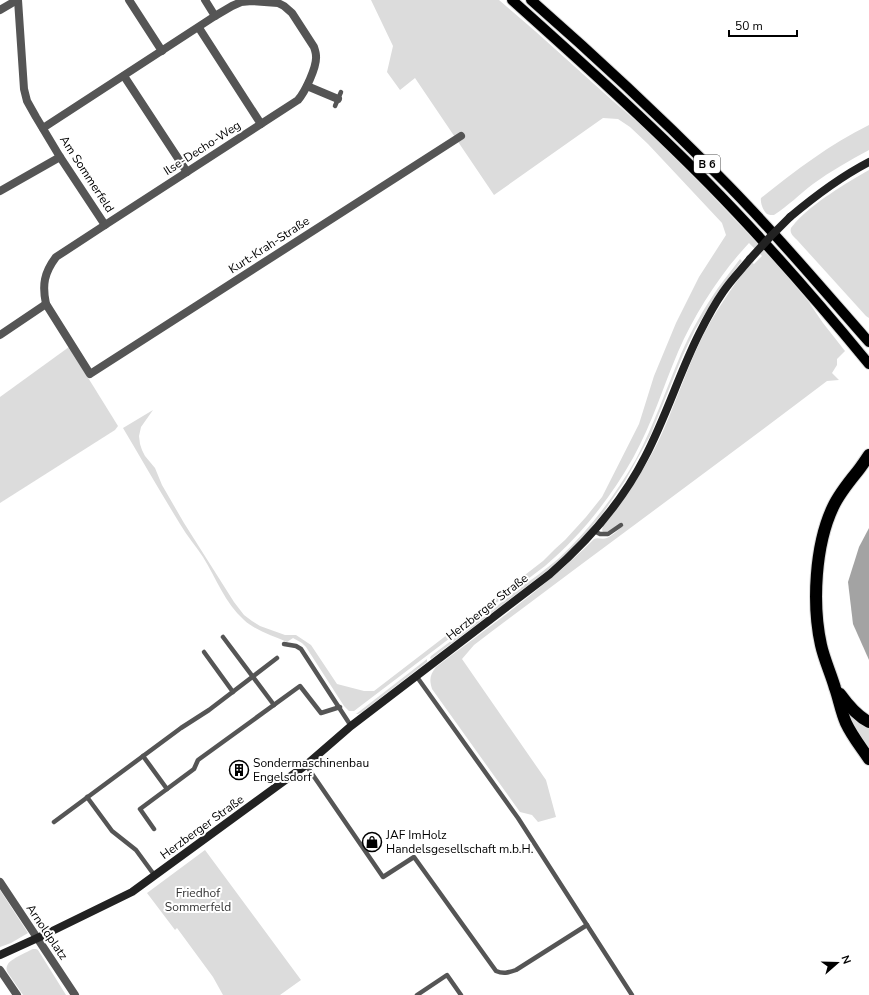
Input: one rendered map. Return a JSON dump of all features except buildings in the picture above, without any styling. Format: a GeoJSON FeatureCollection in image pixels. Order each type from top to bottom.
{"type":"FeatureCollection","features":[{"type":"Feature","properties":{"kind":"highway"},"geometry":{"type":"LineString","coordinates":[[869,455],[844,487],[833,507],[825,528],[819,557],[817,593],[818,627],[821,645],[846,722],[869,759]]}},
{"type":"Feature","properties":{"kind":"highway"},"geometry":{"type":"LineString","coordinates":[[857,471],[869,465]]}},
{"type":"Feature","properties":{"kind":"highway"},"geometry":{"type":"LineString","coordinates":[[835,687],[849,706],[869,722]]}},
{"type":"Feature","properties":{"kind":"main road","name":"B 6"},"geometry":{"type":"LineString","coordinates":[[512,0],[605,83],[708,183],[797,279],[869,364]]}},
{"type":"Feature","properties":{"kind":"main road","name":"B 6"},"geometry":{"type":"LineString","coordinates":[[532,0],[600,61],[718,174],[781,241],[869,342]]}},
{"type":"Feature","properties":{"kind":"main road","name":"Herzberger Straße"},"geometry":{"type":"LineString","coordinates":[[0,955],[132,892],[306,765],[352,726],[550,574],[594,531],[615,504],[645,457],[664,417],[699,334],[711,311],[724,292],[750,259],[790,217],[827,188],[869,162]]}},
{"type":"Feature","properties":{"kind":"street"},"geometry":{"type":"LineString","coordinates":[[0,10],[18,0]]}},
{"type":"Feature","properties":{"kind":"street","name":"Am Sommerfeld"},"geometry":{"type":"LineString","coordinates":[[18,0],[24,89],[27,101],[60,157],[105,225],[56,257],[50,264],[44,282],[46,304],[90,374]]}},
{"type":"Feature","properties":{"kind":"street"},"geometry":{"type":"LineString","coordinates":[[129,0],[162,51]]}},
{"type":"Feature","properties":{"kind":"street"},"geometry":{"type":"LineString","coordinates":[[205,0],[215,16]]}},
{"type":"Feature","properties":{"kind":"street","name":"Ilse-Decho-Weg"},"geometry":{"type":"LineString","coordinates":[[43,128],[199,28],[215,16],[237,4],[246,1],[278,3],[284,6],[292,13],[314,47],[316,63],[307,86],[302,96],[298,100],[105,225]]}},
{"type":"Feature","properties":{"kind":"street"},"geometry":{"type":"LineString","coordinates":[[199,28],[261,124]]}},
{"type":"Feature","properties":{"kind":"street"},"geometry":{"type":"LineString","coordinates":[[124,76],[187,172]]}},
{"type":"Feature","properties":{"kind":"street"},"geometry":{"type":"LineString","coordinates":[[307,86],[338,99]]}},
{"type":"Feature","properties":{"kind":"street","name":"Kurt-Krah-Straße"},"geometry":{"type":"LineString","coordinates":[[90,374],[461,136]]}},
{"type":"Feature","properties":{"kind":"street"},"geometry":{"type":"LineString","coordinates":[[0,191],[60,157]]}},
{"type":"Feature","properties":{"kind":"street"},"geometry":{"type":"LineString","coordinates":[[0,335],[46,304]]}},
{"type":"Feature","properties":{"kind":"street","name":"Arnoldplatz"},"geometry":{"type":"LineString","coordinates":[[0,882],[75,995]]}},
{"type":"Feature","properties":{"kind":"street"},"geometry":{"type":"LineString","coordinates":[[0,970],[17,995]]}},
{"type":"Feature","properties":{"kind":"lane"},"geometry":{"type":"LineString","coordinates":[[594,531],[600,534],[608,534],[621,525]]}},
{"type":"Feature","properties":{"kind":"lane"},"geometry":{"type":"LineString","coordinates":[[223,637],[274,704]]}},
{"type":"Feature","properties":{"kind":"lane"},"geometry":{"type":"LineString","coordinates":[[284,644],[296,646],[301,649],[352,726]]}},
{"type":"Feature","properties":{"kind":"lane"},"geometry":{"type":"LineString","coordinates":[[204,652],[233,692]]}},
{"type":"Feature","properties":{"kind":"lane"},"geometry":{"type":"LineString","coordinates":[[54,822],[143,756],[209,710],[277,658]]}},
{"type":"Feature","properties":{"kind":"lane"},"geometry":{"type":"LineString","coordinates":[[417,677],[518,818],[632,995]]}},
{"type":"Feature","properties":{"kind":"lane"},"geometry":{"type":"LineString","coordinates":[[154,830],[140,809],[194,769],[198,760],[300,686],[321,714],[340,707]]}},
{"type":"Feature","properties":{"kind":"lane"},"geometry":{"type":"LineString","coordinates":[[143,756],[168,789]]}},
{"type":"Feature","properties":{"kind":"lane"},"geometry":{"type":"LineString","coordinates":[[306,765],[383,877],[414,857],[496,971],[508,973],[516,970],[587,925]]}},
{"type":"Feature","properties":{"kind":"lane"},"geometry":{"type":"LineString","coordinates":[[87,797],[112,831],[136,850],[155,876]]}},
{"type":"Feature","properties":{"kind":"lane"},"geometry":{"type":"LineString","coordinates":[[417,995],[447,975],[461,995]]}},
{"type":"Feature","properties":{"kind":"green space"},"geometry":{"type":"Polygon","coordinates":[[[371,0],[499,0],[643,127],[700,183],[773,260],[808,301],[845,351],[837,359],[837,365],[832,373],[839,380],[827,381],[474,645],[462,659],[546,780],[556,817],[538,822],[532,815],[520,812],[432,689],[430,680],[431,675],[436,667],[537,590],[576,557],[594,539],[607,538],[623,526],[609,532],[603,532],[602,530],[603,526],[633,486],[658,442],[710,322],[729,292],[751,262],[754,264],[762,256],[749,243],[738,255],[709,294],[692,323],[678,352],[652,419],[640,445],[615,488],[583,529],[545,566],[354,711],[349,711],[344,706],[302,643],[293,638],[287,642],[259,630],[244,620],[231,606],[203,557],[180,524],[123,428],[153,410],[141,427],[139,436],[142,450],[155,468],[162,485],[184,523],[234,602],[244,615],[260,626],[285,635],[296,635],[311,645],[337,684],[364,691],[374,691],[543,561],[565,540],[602,497],[639,424],[654,376],[676,323],[699,277],[726,235],[722,223],[648,144],[630,127],[618,119],[603,118],[494,195],[415,78],[400,90],[387,72],[393,46],[371,0]]]}},
{"type":"Feature","properties":{"kind":"green space"},"geometry":{"type":"Polygon","coordinates":[[[869,125],[869,150],[820,179],[774,215],[769,215],[766,213],[762,206],[761,198],[827,149],[869,125]]]}},
{"type":"Feature","properties":{"kind":"green space"},"geometry":{"type":"Polygon","coordinates":[[[869,170],[869,318],[794,237],[791,228],[802,216],[820,201],[869,170]]]}},
{"type":"Feature","properties":{"kind":"green space"},"geometry":{"type":"Polygon","coordinates":[[[740,259],[742,261],[720,289],[695,330],[683,355],[650,436],[625,481],[603,513],[571,550],[548,570],[431,659],[431,656],[558,559],[601,512],[636,459],[681,354],[698,320],[718,288],[740,259]]]}},
{"type":"Feature","properties":{"kind":"green space"},"geometry":{"type":"Polygon","coordinates":[[[69,347],[118,426],[115,430],[0,503],[0,397],[69,347]]]}},
{"type":"Feature","properties":{"kind":"green space"},"geometry":{"type":"Polygon","coordinates":[[[427,659],[427,662],[362,712],[356,714],[427,659]]]}},
{"type":"Feature","properties":{"kind":"green space"},"geometry":{"type":"Polygon","coordinates":[[[846,707],[869,725],[869,753],[849,720],[846,707]]]}},
{"type":"Feature","properties":{"kind":"green space","name":"Friedhof Sommerfeld"},"geometry":{"type":"Polygon","coordinates":[[[205,850],[301,980],[280,995],[223,995],[213,977],[177,928],[175,930],[147,893],[205,850]]]}},
{"type":"Feature","properties":{"kind":"green space"},"geometry":{"type":"Polygon","coordinates":[[[0,890],[28,933],[11,943],[0,947],[0,890]]]}},
{"type":"Feature","properties":{"kind":"green space"},"geometry":{"type":"Polygon","coordinates":[[[33,949],[38,950],[66,995],[23,995],[8,973],[7,967],[12,960],[33,949]]]}},
{"type":"Feature","properties":{"kind":"shaded area"},"geometry":{"type":"Polygon","coordinates":[[[869,528],[869,660],[853,624],[848,582],[859,547],[869,528]]]}},
{"type":"Feature","properties":{"kind":"place","name":"Sondermaschinenbau Engelsdorf"},"geometry":{"type":"Point","coordinates":[239,770]}},
{"type":"Feature","properties":{"kind":"place","name":"JAF ImHolz Handelsgesellschaft m.b.H."},"geometry":{"type":"Point","coordinates":[372,842]}}]}
